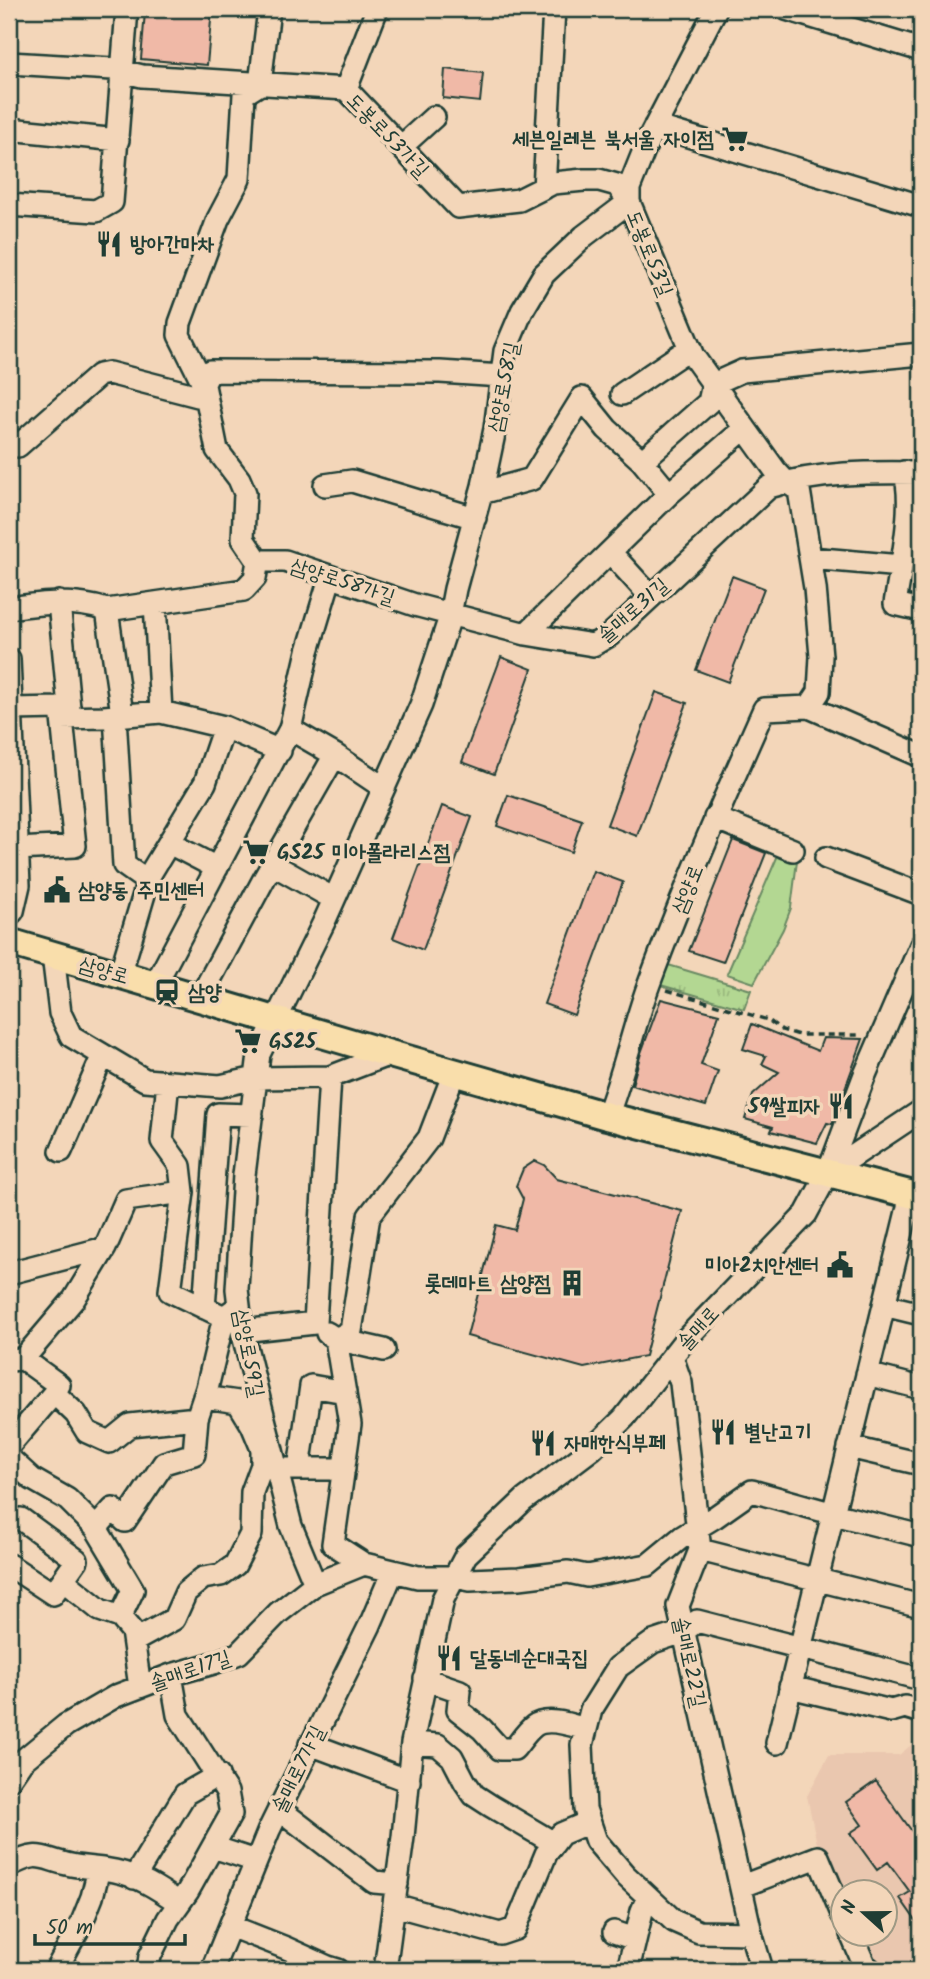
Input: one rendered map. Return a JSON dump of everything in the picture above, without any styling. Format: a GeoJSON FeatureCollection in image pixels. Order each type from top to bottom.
{"type":"FeatureCollection","features":[{"type":"Feature","properties":{"kind":"main road","name":"삼양로"},"geometry":{"type":"LineString","coordinates":[[9,942],[607,1116],[916,1196]]}},
{"type":"Feature","properties":{"kind":"street"},"geometry":{"type":"LineString","coordinates":[[9,205],[96,211],[112,202],[127,9]]}},
{"type":"Feature","properties":{"kind":"street"},"geometry":{"type":"LineString","coordinates":[[9,608],[60,602],[88,604],[107,610],[244,590],[255,578],[258,561],[243,539],[245,493],[217,450],[204,384],[179,335],[180,323],[218,219],[239,179],[244,94],[260,84],[269,9]]}},
{"type":"Feature","properties":{"kind":"street"},"geometry":{"type":"LineString","coordinates":[[346,89],[377,9]]}},
{"type":"Feature","properties":{"kind":"street"},"geometry":{"type":"LineString","coordinates":[[544,188],[554,9]]}},
{"type":"Feature","properties":{"kind":"street","name":"도봉로53길"},"geometry":{"type":"LineString","coordinates":[[716,9],[655,126],[629,188],[629,202],[693,356],[786,482]]}},
{"type":"Feature","properties":{"kind":"street"},"geometry":{"type":"LineString","coordinates":[[786,9],[921,50]]}},
{"type":"Feature","properties":{"kind":"street","name":"도봉로53가길"},"geometry":{"type":"LineString","coordinates":[[9,63],[113,69],[142,76],[346,89],[458,207],[519,200],[553,183],[564,181],[599,180],[617,185],[629,202]]}},
{"type":"Feature","properties":{"kind":"street"},"geometry":{"type":"LineString","coordinates":[[401,147],[434,117]]}},
{"type":"Feature","properties":{"kind":"street"},"geometry":{"type":"LineString","coordinates":[[655,126],[921,206]]}},
{"type":"Feature","properties":{"kind":"street"},"geometry":{"type":"LineString","coordinates":[[9,129],[118,140]]}},
{"type":"Feature","properties":{"kind":"street","name":"삼양로58길"},"geometry":{"type":"LineString","coordinates":[[277,1021],[421,705],[443,638],[481,493],[495,429],[505,351],[522,311],[544,274],[584,236],[629,202]]}},
{"type":"Feature","properties":{"kind":"street"},"geometry":{"type":"LineString","coordinates":[[622,394],[690,348]]}},
{"type":"Feature","properties":{"kind":"street"},"geometry":{"type":"LineString","coordinates":[[642,461],[709,402],[713,384],[742,371],[921,354]]}},
{"type":"Feature","properties":{"kind":"street"},"geometry":{"type":"LineString","coordinates":[[9,444],[18,446],[99,375],[109,373],[198,396],[210,371],[440,372],[502,376]]}},
{"type":"Feature","properties":{"kind":"street"},"geometry":{"type":"LineString","coordinates":[[481,493],[532,479],[582,398],[607,429],[642,461],[669,494]]}},
{"type":"Feature","properties":{"kind":"street"},"geometry":{"type":"LineString","coordinates":[[526,634],[669,494],[745,428]]}},
{"type":"Feature","properties":{"kind":"street"},"geometry":{"type":"LineString","coordinates":[[913,472],[909,484],[905,544],[895,604],[921,610]]}},
{"type":"Feature","properties":{"kind":"street","name":"솔매로31길"},"geometry":{"type":"LineString","coordinates":[[449,615],[526,634],[593,645],[610,635],[769,487],[803,478],[913,472]]}},
{"type":"Feature","properties":{"kind":"street"},"geometry":{"type":"LineString","coordinates":[[325,485],[352,481],[474,518]]}},
{"type":"Feature","properties":{"kind":"street"},"geometry":{"type":"LineString","coordinates":[[786,482],[799,490],[815,588],[821,656],[819,692],[809,708],[921,756]]}},
{"type":"Feature","properties":{"kind":"street"},"geometry":{"type":"LineString","coordinates":[[611,553],[651,597]]}},
{"type":"Feature","properties":{"kind":"street"},"geometry":{"type":"LineString","coordinates":[[810,558],[901,566]]}},
{"type":"Feature","properties":{"kind":"street","name":"삼양로58가길"},"geometry":{"type":"LineString","coordinates":[[258,561],[285,561],[449,615]]}},
{"type":"Feature","properties":{"kind":"street"},"geometry":{"type":"LineString","coordinates":[[155,985],[290,729],[330,578]]}},
{"type":"Feature","properties":{"kind":"street"},"geometry":{"type":"LineString","coordinates":[[17,849],[75,846],[60,602]]}},
{"type":"Feature","properties":{"kind":"street"},"geometry":{"type":"LineString","coordinates":[[155,603],[161,712]]}},
{"type":"Feature","properties":{"kind":"street"},"geometry":{"type":"LineString","coordinates":[[107,610],[118,715],[124,865],[148,882]]}},
{"type":"Feature","properties":{"kind":"street"},"geometry":{"type":"LineString","coordinates":[[9,659],[19,885],[13,911],[9,915]]}},
{"type":"Feature","properties":{"kind":"street"},"geometry":{"type":"LineString","coordinates":[[11,709],[61,708],[66,718]]}},
{"type":"Feature","properties":{"kind":"street","name":"삼양로"},"geometry":{"type":"LineString","coordinates":[[607,1116],[620,1083],[649,985],[715,818],[764,709],[809,708]]}},
{"type":"Feature","properties":{"kind":"street"},"geometry":{"type":"LineString","coordinates":[[66,718],[161,712],[225,727],[280,751]]}},
{"type":"Feature","properties":{"kind":"street"},"geometry":{"type":"LineString","coordinates":[[120,975],[150,874],[205,783],[225,727]]}},
{"type":"Feature","properties":{"kind":"street"},"geometry":{"type":"LineString","coordinates":[[290,729],[384,788]]}},
{"type":"Feature","properties":{"kind":"street"},"geometry":{"type":"LineString","coordinates":[[200,998],[272,864],[335,755]]}},
{"type":"Feature","properties":{"kind":"street"},"geometry":{"type":"LineString","coordinates":[[715,818],[793,850]]}},
{"type":"Feature","properties":{"kind":"street"},"geometry":{"type":"LineString","coordinates":[[169,843],[217,868]]}},
{"type":"Feature","properties":{"kind":"street"},"geometry":{"type":"LineString","coordinates":[[826,858],[921,894]]}},
{"type":"Feature","properties":{"kind":"street"},"geometry":{"type":"LineString","coordinates":[[272,864],[334,899]]}},
{"type":"Feature","properties":{"kind":"street","name":"솔매로"},"geometry":{"type":"LineString","coordinates":[[385,1970],[412,1743],[443,1599],[466,1555],[524,1500],[593,1448],[624,1418],[685,1340],[806,1214],[828,1173],[864,1077],[921,945]]}},
{"type":"Feature","properties":{"kind":"street"},"geometry":{"type":"LineString","coordinates":[[52,955],[60,1013],[71,1035],[145,1080],[219,1086],[256,1079],[330,1077],[390,1055]]}},
{"type":"Feature","properties":{"kind":"street","name":"삼양로59길"},"geometry":{"type":"LineString","coordinates":[[277,1021],[259,1054],[244,1175],[237,1289],[231,1311],[242,1331],[291,1526],[315,1584]]}},
{"type":"Feature","properties":{"kind":"street"},"geometry":{"type":"LineString","coordinates":[[61,1151],[103,1055]]}},
{"type":"Feature","properties":{"kind":"street"},"geometry":{"type":"LineString","coordinates":[[336,1339],[351,1331],[369,1216],[429,1138],[454,1073]]}},
{"type":"Feature","properties":{"kind":"street"},"geometry":{"type":"LineString","coordinates":[[314,1323],[330,1077]]}},
{"type":"Feature","properties":{"kind":"street"},"geometry":{"type":"LineString","coordinates":[[96,1528],[113,1509],[125,1521],[164,1463],[194,1454],[197,1418],[231,1311],[204,1308],[170,1291],[183,1192],[180,1166],[162,1141],[168,1082]]}},
{"type":"Feature","properties":{"kind":"street"},"geometry":{"type":"LineString","coordinates":[[828,1173],[921,1111]]}},
{"type":"Feature","properties":{"kind":"street","name":"삼양로59길"},"geometry":{"type":"LineString","coordinates":[[204,1308],[218,1114],[252,1115]]}},
{"type":"Feature","properties":{"kind":"street"},"geometry":{"type":"LineString","coordinates":[[9,1446],[59,1385],[16,1359],[74,1299],[105,1248],[126,1200],[183,1192]]}},
{"type":"Feature","properties":{"kind":"street"},"geometry":{"type":"LineString","coordinates":[[777,1742],[884,1305],[916,1196]]}},
{"type":"Feature","properties":{"kind":"street"},"geometry":{"type":"LineString","coordinates":[[9,1273],[105,1248]]}},
{"type":"Feature","properties":{"kind":"street"},"geometry":{"type":"LineString","coordinates":[[884,1305],[921,1314]]}},
{"type":"Feature","properties":{"kind":"street"},"geometry":{"type":"LineString","coordinates":[[242,1331],[314,1323],[336,1339],[384,1350]]}},
{"type":"Feature","properties":{"kind":"street"},"geometry":{"type":"LineString","coordinates":[[336,1339],[351,1424],[333,1544],[364,1564],[418,1577],[455,1577],[470,1580],[568,1572],[587,1576],[648,1565],[682,1537],[752,1491],[921,1536]]}},
{"type":"Feature","properties":{"kind":"street","name":"솔매로22길"},"geometry":{"type":"LineString","coordinates":[[672,1357],[681,1383],[700,1550],[678,1606],[751,1933],[762,1970]]}},
{"type":"Feature","properties":{"kind":"street"},"geometry":{"type":"LineString","coordinates":[[867,1374],[921,1388]]}},
{"type":"Feature","properties":{"kind":"street"},"geometry":{"type":"LineString","coordinates":[[299,1469],[311,1386],[345,1392]]}},
{"type":"Feature","properties":{"kind":"street"},"geometry":{"type":"LineString","coordinates":[[54,1394],[76,1414],[87,1432],[109,1442],[130,1425],[197,1418]]}},
{"type":"Feature","properties":{"kind":"street"},"geometry":{"type":"LineString","coordinates":[[134,1641],[174,1619],[186,1592],[203,1578],[221,1575],[235,1564],[251,1534],[252,1492],[262,1465],[262,1449],[238,1402],[204,1397]]}},
{"type":"Feature","properties":{"kind":"street"},"geometry":{"type":"LineString","coordinates":[[849,1447],[921,1464]]}},
{"type":"Feature","properties":{"kind":"street"},"geometry":{"type":"LineString","coordinates":[[9,1455],[32,1479],[67,1499],[96,1528],[133,1590],[120,1617]]}},
{"type":"Feature","properties":{"kind":"street"},"geometry":{"type":"LineString","coordinates":[[276,1469],[344,1469]]}},
{"type":"Feature","properties":{"kind":"street"},"geometry":{"type":"LineString","coordinates":[[9,1480],[32,1479]]}},
{"type":"Feature","properties":{"kind":"street"},"geometry":{"type":"LineString","coordinates":[[9,1565],[52,1594],[78,1560],[21,1519]]}},
{"type":"Feature","properties":{"kind":"street"},"geometry":{"type":"LineString","coordinates":[[700,1550],[921,1606]]}},
{"type":"Feature","properties":{"kind":"street","name":"솔매로17길"},"geometry":{"type":"LineString","coordinates":[[9,1780],[22,1761],[66,1726],[116,1696],[239,1653],[278,1613],[315,1584],[364,1564]]}},
{"type":"Feature","properties":{"kind":"street","name":"솔매로7가길"},"geometry":{"type":"LineString","coordinates":[[212,1970],[279,1809],[370,1625],[393,1572]]}},
{"type":"Feature","properties":{"kind":"street"},"geometry":{"type":"LineString","coordinates":[[63,1580],[100,1610],[120,1617],[132,1631],[140,1687]]}},
{"type":"Feature","properties":{"kind":"street"},"geometry":{"type":"LineString","coordinates":[[751,1933],[699,1932],[674,1921],[625,1875],[596,1841],[585,1809],[582,1745],[591,1710],[618,1667],[653,1642],[683,1632],[697,1621],[921,1679]]}},
{"type":"Feature","properties":{"kind":"street"},"geometry":{"type":"LineString","coordinates":[[148,1970],[150,1956],[168,1919],[231,1814],[227,1792],[218,1775],[178,1715],[171,1675]]}},
{"type":"Feature","properties":{"kind":"street"},"geometry":{"type":"LineString","coordinates":[[425,1679],[460,1691],[458,1710],[482,1729],[500,1749],[514,1749],[534,1725],[547,1722],[586,1729]]}},
{"type":"Feature","properties":{"kind":"street"},"geometry":{"type":"LineString","coordinates":[[790,1687],[891,1711],[905,1707],[921,1712]]}},
{"type":"Feature","properties":{"kind":"street"},"geometry":{"type":"LineString","coordinates":[[412,1743],[438,1745],[453,1756],[474,1795],[554,1843]]}},
{"type":"Feature","properties":{"kind":"street"},"geometry":{"type":"LineString","coordinates":[[310,1744],[409,1781]]}},
{"type":"Feature","properties":{"kind":"street"},"geometry":{"type":"LineString","coordinates":[[134,1878],[185,1794],[218,1775]]}},
{"type":"Feature","properties":{"kind":"street"},"geometry":{"type":"LineString","coordinates":[[279,1809],[395,1895],[500,1934],[515,1930],[546,1854],[561,1834],[589,1822]]}},
{"type":"Feature","properties":{"kind":"street"},"geometry":{"type":"LineString","coordinates":[[213,1847],[256,1861]]}},
{"type":"Feature","properties":{"kind":"street"},"geometry":{"type":"LineString","coordinates":[[9,1866],[25,1857],[46,1857],[70,1865],[117,1871],[154,1885],[179,1903]]}},
{"type":"Feature","properties":{"kind":"street"},"geometry":{"type":"LineString","coordinates":[[742,1886],[818,1857],[828,1881]]}},
{"type":"Feature","properties":{"kind":"street"},"geometry":{"type":"LineString","coordinates":[[56,1970],[82,1922],[99,1869]]}},
{"type":"Feature","properties":{"kind":"street"},"geometry":{"type":"LineString","coordinates":[[628,1970],[648,1897]]}},
{"type":"Feature","properties":{"kind":"street"},"geometry":{"type":"LineString","coordinates":[[230,1926],[338,1970]]}},
{"type":"Feature","properties":{"kind":"street"},"geometry":{"type":"LineString","coordinates":[[614,1932],[635,1939]]}},
{"type":"Feature","properties":{"kind":"street"},"geometry":{"type":"LineString","coordinates":[[857,1948],[864,1964],[871,1970]]}},
{"type":"Feature","properties":{"kind":"path"},"geometry":{"type":"LineString","coordinates":[[649,985],[768,1020],[782,1030],[799,1035],[882,1035]]}},
{"type":"Feature","properties":{"kind":"shaded area"},"geometry":{"type":"Polygon","coordinates":[[[921,1737],[921,1970],[879,1970],[864,1948],[898,1948],[898,1878],[830,1878],[817,1844],[807,1796],[829,1755],[899,1755],[921,1737]]]}},
{"type":"Feature","properties":{"kind":"green space"},"geometry":{"type":"Polygon","coordinates":[[[778,855],[797,861],[791,908],[783,929],[754,983],[727,974],[778,855]]]}},
{"type":"Feature","properties":{"kind":"green space"},"geometry":{"type":"Polygon","coordinates":[[[665,964],[751,990],[744,1009],[657,984],[665,964]]]}},
{"type":"Feature","properties":{"kind":"building"},"geometry":{"type":"Polygon","coordinates":[[[165,9],[212,9],[207,65],[141,59],[145,12],[164,13],[165,9]]]}},
{"type":"Feature","properties":{"kind":"building"},"geometry":{"type":"Polygon","coordinates":[[[445,69],[483,73],[480,102],[443,98],[445,69]]]}},
{"type":"Feature","properties":{"kind":"building"},"geometry":{"type":"Polygon","coordinates":[[[732,576],[764,588],[728,682],[696,670],[732,576]]]}},
{"type":"Feature","properties":{"kind":"building"},"geometry":{"type":"Polygon","coordinates":[[[501,657],[532,669],[494,774],[462,762],[501,657]]]}},
{"type":"Feature","properties":{"kind":"building"},"geometry":{"type":"Polygon","coordinates":[[[656,692],[687,703],[637,836],[607,825],[656,692]]]}},
{"type":"Feature","properties":{"kind":"building"},"geometry":{"type":"Polygon","coordinates":[[[508,795],[582,820],[571,852],[497,826],[508,795]]]}},
{"type":"Feature","properties":{"kind":"building"},"geometry":{"type":"Polygon","coordinates":[[[442,806],[472,817],[423,950],[393,938],[442,806]]]}},
{"type":"Feature","properties":{"kind":"building"},"geometry":{"type":"Polygon","coordinates":[[[733,840],[766,853],[723,962],[689,951],[733,840]]]}},
{"type":"Feature","properties":{"kind":"building"},"geometry":{"type":"Polygon","coordinates":[[[593,871],[623,882],[574,1015],[544,1004],[593,871]]]}},
{"type":"Feature","properties":{"kind":"building"},"geometry":{"type":"Polygon","coordinates":[[[661,999],[719,1014],[701,1065],[718,1071],[706,1106],[632,1085],[661,999]]]}},
{"type":"Feature","properties":{"kind":"building"},"geometry":{"type":"Polygon","coordinates":[[[752,1024],[818,1051],[823,1038],[863,1039],[832,1124],[827,1123],[817,1143],[771,1131],[773,1127],[745,1119],[753,1095],[779,1072],[762,1064],[766,1056],[743,1049],[752,1024]]]}},
{"type":"Feature","properties":{"kind":"building","name":"롯데마트 삼양점"},"geometry":{"type":"Polygon","coordinates":[[[535,1161],[544,1165],[557,1179],[682,1211],[645,1356],[584,1368],[467,1336],[496,1225],[515,1230],[523,1199],[516,1186],[523,1169],[535,1161]]]}},
{"type":"Feature","properties":{"kind":"building"},"geometry":{"type":"Polygon","coordinates":[[[876,1781],[921,1844],[921,1928],[900,1898],[910,1892],[888,1862],[877,1870],[850,1833],[862,1825],[846,1802],[876,1781]]]}},
{"type":"Feature","properties":{"kind":"place","name":"세븐일레븐 북서울 자이점"},"geometry":{"type":"Point","coordinates":[735,139]}},
{"type":"Feature","properties":{"kind":"place","name":"방아간마차"},"geometry":{"type":"Point","coordinates":[109,244]}},
{"type":"Feature","properties":{"kind":"place","name":"GS25 미아폴라리스점"},"geometry":{"type":"Point","coordinates":[256,852]}},
{"type":"Feature","properties":{"kind":"place","name":"삼양동 주민센터"},"geometry":{"type":"Point","coordinates":[57,890]}},
{"type":"Feature","properties":{"kind":"place","name":"삼양"},"geometry":{"type":"Point","coordinates":[167,992]}},
{"type":"Feature","properties":{"kind":"place","name":"GS25"},"geometry":{"type":"Point","coordinates":[248,1041]}},
{"type":"Feature","properties":{"kind":"place","name":"59쌀피자"},"geometry":{"type":"Point","coordinates":[841,1106]}},
{"type":"Feature","properties":{"kind":"place","name":"미아2치안센터"},"geometry":{"type":"Point","coordinates":[840,1265]}},
{"type":"Feature","properties":{"kind":"place","name":"롯데마트 삼양점"},"geometry":{"type":"Point","coordinates":[572,1283]}},
{"type":"Feature","properties":{"kind":"place","name":"별난고기"},"geometry":{"type":"Point","coordinates":[723,1432]}},
{"type":"Feature","properties":{"kind":"place","name":"자매한식부페"},"geometry":{"type":"Point","coordinates":[543,1443]}},
{"type":"Feature","properties":{"kind":"place","name":"달동네순대국집"},"geometry":{"type":"Point","coordinates":[449,1658]}}]}
